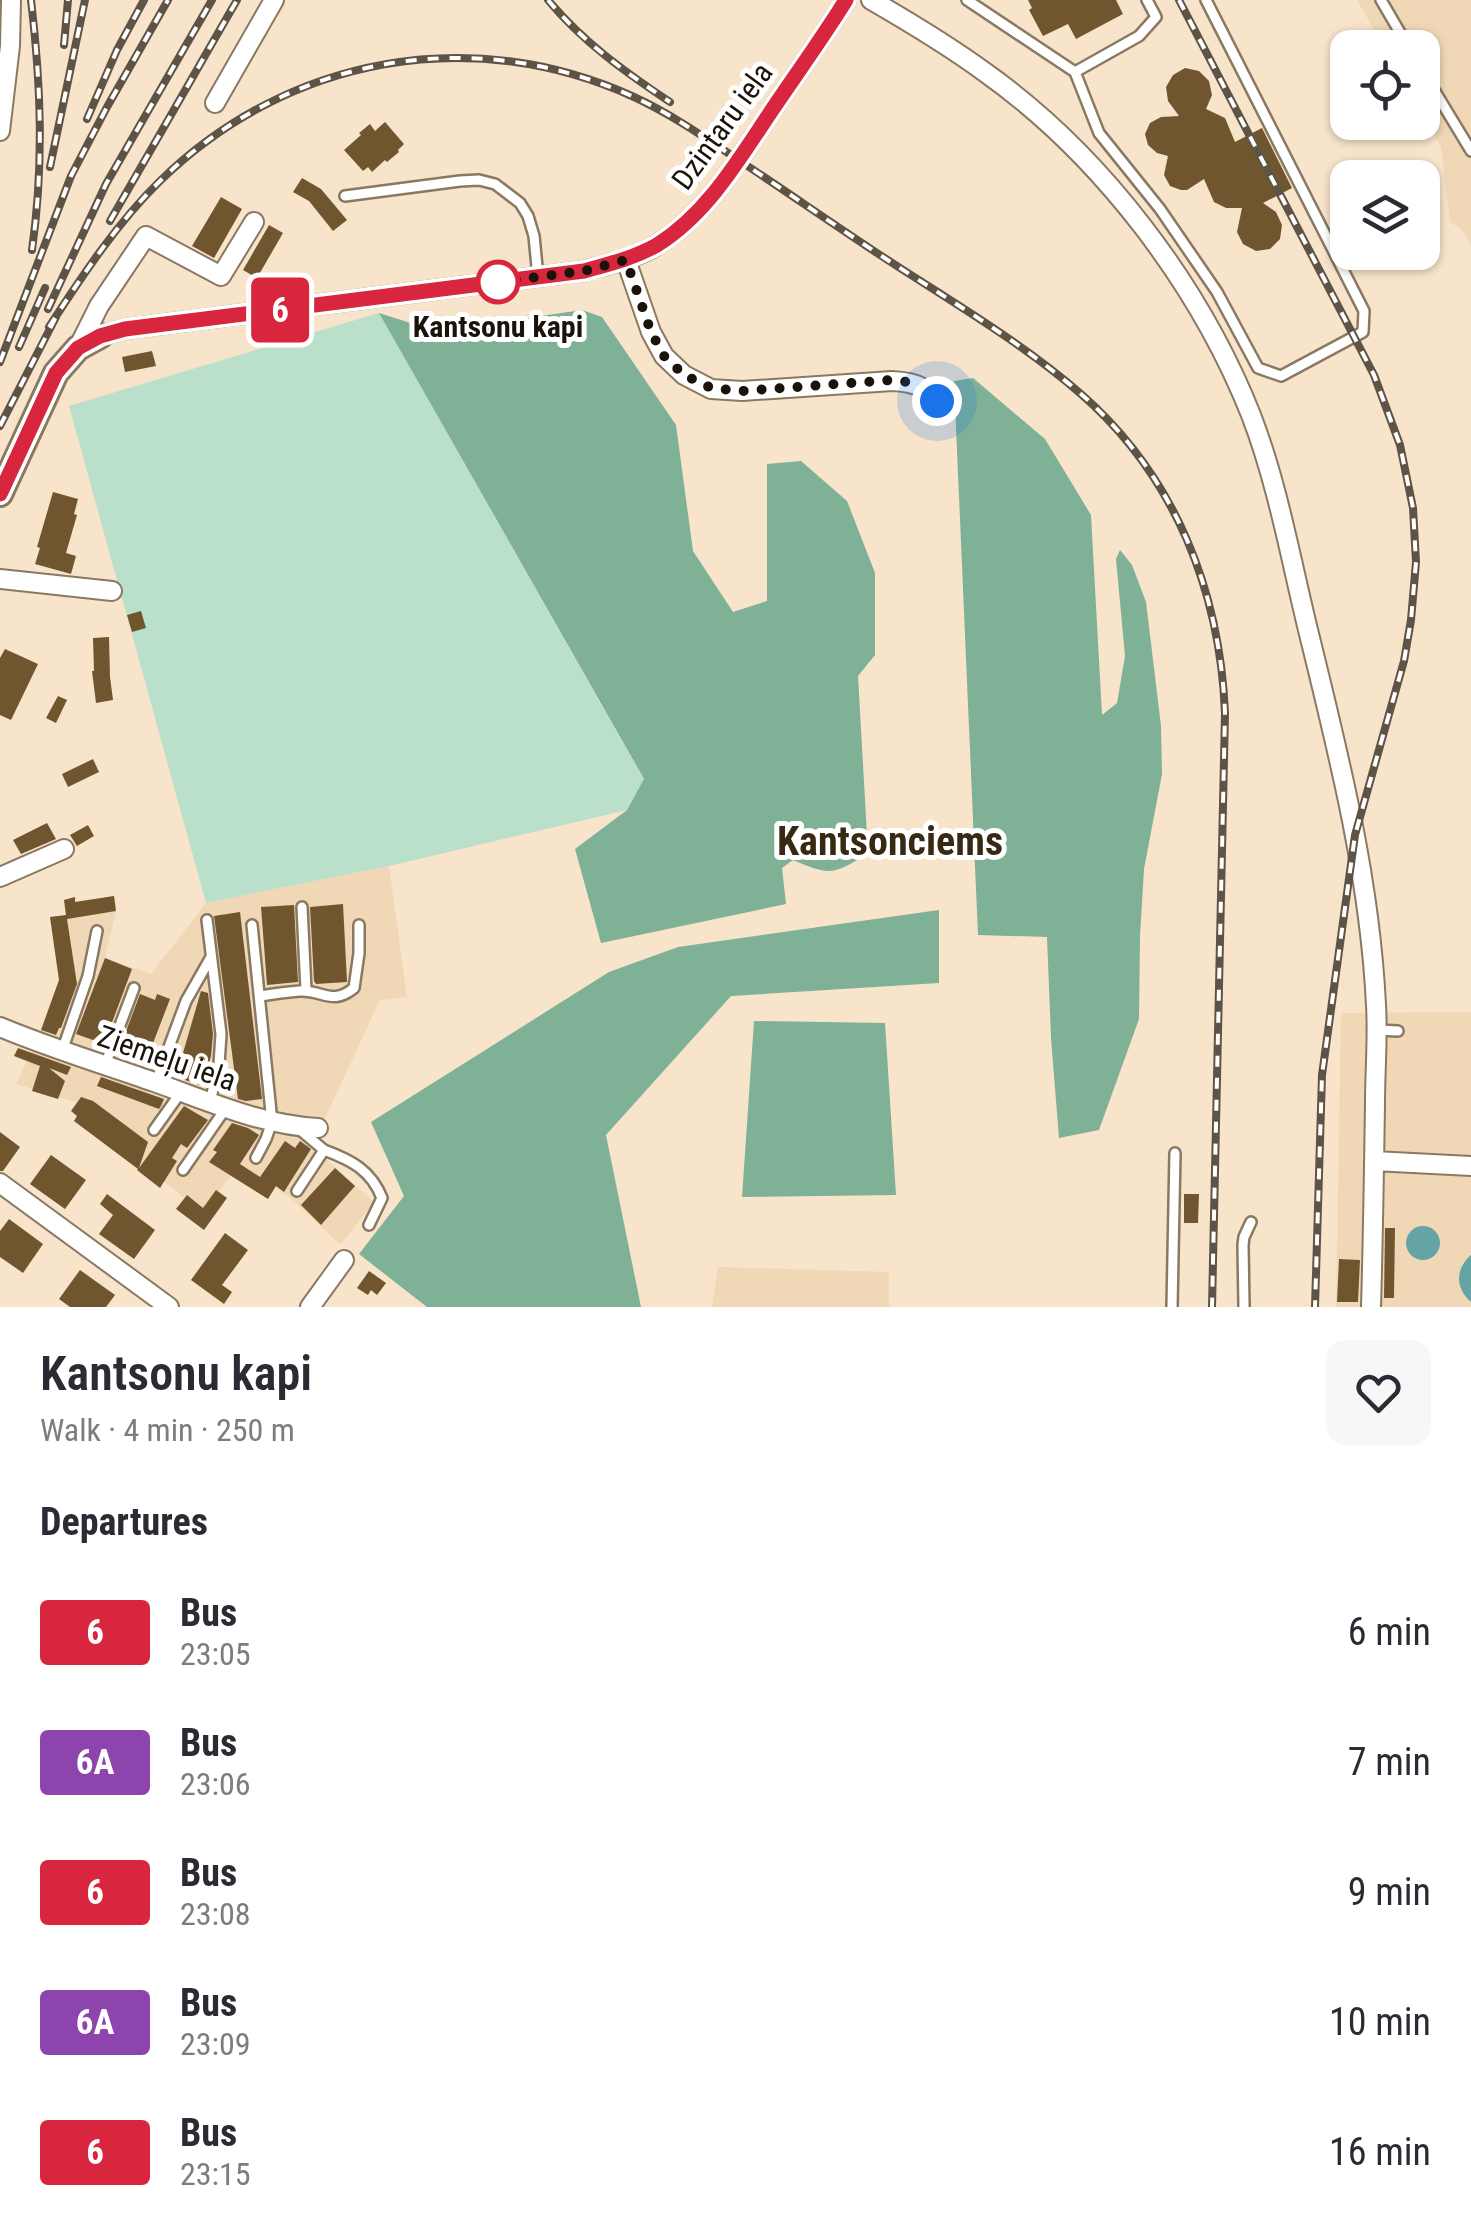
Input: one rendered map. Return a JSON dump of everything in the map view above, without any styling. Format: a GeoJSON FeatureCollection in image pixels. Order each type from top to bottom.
{"type":"FeatureCollection","features":[{"type":"Feature","properties":{"kind":"street"},"geometry":{"type":"LineString","coordinates":[[0,131],[11,0]]}},
{"type":"Feature","properties":{"kind":"street"},"geometry":{"type":"LineString","coordinates":[[215,103],[274,0]]}},
{"type":"Feature","properties":{"kind":"street","name":"Dzintaru iela"},"geometry":{"type":"LineString","coordinates":[[0,494],[56,373],[78,348],[100,336],[125,329],[584,271],[626,260],[654,246],[700,210],[724,181],[846,0]]}},
{"type":"Feature","properties":{"kind":"street"},"geometry":{"type":"LineString","coordinates":[[872,0],[988,74],[1069,142],[1110,187],[1158,247],[1197,306],[1228,362],[1252,418],[1342,771],[1364,889],[1376,1005],[1371,1307]]}},
{"type":"Feature","properties":{"kind":"street"},"geometry":{"type":"LineString","coordinates":[[78,348],[99,306],[146,236],[221,276],[254,222]]}},
{"type":"Feature","properties":{"kind":"street"},"geometry":{"type":"LineString","coordinates":[[626,260],[651,332],[664,356],[684,375],[711,388],[742,391],[892,380],[914,382],[930,392],[940,413]]}},
{"type":"Feature","properties":{"kind":"street"},"geometry":{"type":"LineString","coordinates":[[0,579],[112,591]]}},
{"type":"Feature","properties":{"kind":"street"},"geometry":{"type":"LineString","coordinates":[[0,877],[64,849]]}},
{"type":"Feature","properties":{"kind":"street","name":"Ziemeļu iela"},"geometry":{"type":"LineString","coordinates":[[0,1028],[272,1122],[318,1128]]}},
{"type":"Feature","properties":{"kind":"street"},"geometry":{"type":"LineString","coordinates":[[1374,1162],[1471,1166]]}},
{"type":"Feature","properties":{"kind":"street"},"geometry":{"type":"LineString","coordinates":[[0,1184],[169,1307]]}},
{"type":"Feature","properties":{"kind":"street"},"geometry":{"type":"LineString","coordinates":[[310,1307],[344,1260]]}},
{"type":"Feature","properties":{"kind":"lane"},"geometry":{"type":"LineString","coordinates":[[1076,72],[1139,36],[1156,17],[1147,0]]}},
{"type":"Feature","properties":{"kind":"lane"},"geometry":{"type":"LineString","coordinates":[[970,1],[1076,72],[1099,133],[1160,208],[1217,292],[1258,368],[1281,376],[1363,332],[1364,311],[1206,0]]}},
{"type":"Feature","properties":{"kind":"lane"},"geometry":{"type":"LineString","coordinates":[[1381,0],[1398,30]]}},
{"type":"Feature","properties":{"kind":"lane"},"geometry":{"type":"LineString","coordinates":[[1440,100],[1471,151]]}},
{"type":"Feature","properties":{"kind":"lane"},"geometry":{"type":"LineString","coordinates":[[345,196],[460,181],[495,184],[520,203],[528,216],[538,277]]}},
{"type":"Feature","properties":{"kind":"lane"},"geometry":{"type":"LineString","coordinates":[[302,907],[306,990]]}},
{"type":"Feature","properties":{"kind":"lane"},"geometry":{"type":"LineString","coordinates":[[183,1170],[218,1105],[221,1034],[207,920]]}},
{"type":"Feature","properties":{"kind":"lane"},"geometry":{"type":"LineString","coordinates":[[252,925],[272,1122],[256,1158]]}},
{"type":"Feature","properties":{"kind":"lane"},"geometry":{"type":"LineString","coordinates":[[260,996],[306,990],[326,997],[344,996],[354,988],[359,925]]}},
{"type":"Feature","properties":{"kind":"lane"},"geometry":{"type":"LineString","coordinates":[[62,1051],[88,976],[97,930]]}},
{"type":"Feature","properties":{"kind":"lane"},"geometry":{"type":"LineString","coordinates":[[156,1082],[186,1001],[211,957]]}},
{"type":"Feature","properties":{"kind":"lane"},"geometry":{"type":"LineString","coordinates":[[105,1065],[134,988]]}},
{"type":"Feature","properties":{"kind":"lane"},"geometry":{"type":"LineString","coordinates":[[1376,1030],[1398,1031]]}},
{"type":"Feature","properties":{"kind":"lane"},"geometry":{"type":"LineString","coordinates":[[154,1130],[181,1092]]}},
{"type":"Feature","properties":{"kind":"lane"},"geometry":{"type":"LineString","coordinates":[[296,1127],[324,1150],[368,1172],[382,1198],[369,1224]]}},
{"type":"Feature","properties":{"kind":"lane"},"geometry":{"type":"LineString","coordinates":[[297,1191],[324,1150]]}},
{"type":"Feature","properties":{"kind":"lane"},"geometry":{"type":"LineString","coordinates":[[1172,1307],[1176,1153]]}},
{"type":"Feature","properties":{"kind":"lane"},"geometry":{"type":"LineString","coordinates":[[1244,1307],[1244,1236],[1252,1222]]}},
{"type":"Feature","properties":{"kind":"shaded area"},"geometry":{"type":"Polygon","coordinates":[[[1357,0],[1471,0],[1471,245],[1462,230],[1450,222],[1437,140],[1440,30],[1374,30],[1357,0]]]}},
{"type":"Feature","properties":{"kind":"shaded area"},"geometry":{"type":"Polygon","coordinates":[[[389,866],[407,997],[380,1000],[312,1146],[374,1202],[340,1245],[291,1198],[237,1168],[203,1212],[76,1114],[86,1105],[16,1084],[41,1032],[59,980],[50,917],[66,915],[64,900],[114,896],[116,911],[105,958],[151,974],[206,903],[389,866]]]}},
{"type":"Feature","properties":{"kind":"shaded area"},"geometry":{"type":"Polygon","coordinates":[[[1471,1012],[1471,1307],[1336,1307],[1341,1013],[1471,1012]]]}},
{"type":"Feature","properties":{"kind":"shaded area"},"geometry":{"type":"Polygon","coordinates":[[[718,1267],[889,1272],[889,1307],[712,1307],[718,1267]]]}},
{"type":"Feature","properties":{"kind":"green space"},"geometry":{"type":"Polygon","coordinates":[[[582,310],[602,317],[676,425],[693,551],[733,612],[767,601],[767,464],[801,461],[847,501],[875,573],[875,655],[858,676],[868,853],[832,871],[793,860],[782,868],[786,904],[601,943],[575,849],[627,810],[644,779],[379,313],[436,331],[582,310]]]}},
{"type":"Feature","properties":{"kind":"green space","name":"Kantsonu kapi"},"geometry":{"type":"Polygon","coordinates":[[[379,313],[644,780],[627,810],[389,866],[206,903],[69,406],[379,313]]]}},
{"type":"Feature","properties":{"kind":"green space"},"geometry":{"type":"Polygon","coordinates":[[[973,378],[1045,439],[1091,515],[1102,715],[1117,703],[1125,656],[1116,559],[1120,550],[1132,565],[1146,602],[1161,726],[1162,774],[1144,869],[1139,1019],[1099,1130],[1059,1138],[1047,937],[978,935],[954,381],[973,378]]]}},
{"type":"Feature","properties":{"kind":"green space"},"geometry":{"type":"Polygon","coordinates":[[[939,910],[939,983],[731,996],[606,1135],[641,1307],[427,1307],[359,1254],[404,1196],[371,1122],[609,972],[678,947],[939,910]]]}},
{"type":"Feature","properties":{"kind":"green space"},"geometry":{"type":"Polygon","coordinates":[[[754,1021],[885,1023],[896,1195],[742,1197],[754,1021]]]}},
{"type":"Feature","properties":{"kind":"water"},"geometry":{"type":"Polygon","coordinates":[[[1423,1226],[1435,1231],[1440,1243],[1435,1255],[1423,1260],[1411,1255],[1406,1243],[1411,1231],[1423,1226]]]}},
{"type":"Feature","properties":{"kind":"water"},"geometry":{"type":"Polygon","coordinates":[[[1471,1255],[1471,1302],[1462,1291],[1459,1278],[1471,1255]]]}},
{"type":"Feature","properties":{"kind":"building"},"geometry":{"type":"Polygon","coordinates":[[[1028,0],[1116,0],[1123,14],[1076,39],[1068,24],[1043,36],[1028,0]]]}},
{"type":"Feature","properties":{"kind":"building"},"geometry":{"type":"Polygon","coordinates":[[[1185,68],[1199,71],[1209,81],[1212,95],[1206,109],[1225,118],[1235,142],[1262,128],[1292,188],[1263,203],[1276,212],[1282,225],[1280,239],[1270,249],[1256,251],[1243,244],[1237,232],[1242,208],[1226,208],[1214,202],[1204,179],[1187,190],[1170,186],[1164,175],[1168,156],[1148,145],[1145,134],[1150,123],[1161,117],[1179,116],[1168,101],[1166,87],[1173,75],[1185,68]]]}},
{"type":"Feature","properties":{"kind":"building"},"geometry":{"type":"Polygon","coordinates":[[[385,122],[404,144],[372,172],[368,167],[363,171],[344,150],[370,124],[375,131],[385,122]]]}},
{"type":"Feature","properties":{"kind":"building"},"geometry":{"type":"Polygon","coordinates":[[[302,178],[321,189],[347,220],[333,231],[309,201],[293,192],[302,178]]]}},
{"type":"Feature","properties":{"kind":"building"},"geometry":{"type":"Polygon","coordinates":[[[221,197],[242,209],[214,258],[192,246],[221,197]]]}},
{"type":"Feature","properties":{"kind":"building"},"geometry":{"type":"Polygon","coordinates":[[[269,225],[283,233],[257,278],[243,270],[269,225]]]}},
{"type":"Feature","properties":{"kind":"building"},"geometry":{"type":"Polygon","coordinates":[[[152,351],[156,366],[125,372],[122,357],[152,351]]]}},
{"type":"Feature","properties":{"kind":"building"},"geometry":{"type":"Polygon","coordinates":[[[53,492],[78,499],[66,553],[76,556],[71,574],[35,564],[53,492]]]}},
{"type":"Feature","properties":{"kind":"building"},"geometry":{"type":"Polygon","coordinates":[[[141,611],[146,628],[132,632],[127,615],[141,611]]]}},
{"type":"Feature","properties":{"kind":"building"},"geometry":{"type":"Polygon","coordinates":[[[109,637],[113,700],[96,703],[93,638],[109,637]]]}},
{"type":"Feature","properties":{"kind":"building"},"geometry":{"type":"Polygon","coordinates":[[[5,649],[38,664],[11,720],[0,715],[0,658],[5,649]]]}},
{"type":"Feature","properties":{"kind":"building"},"geometry":{"type":"Polygon","coordinates":[[[58,696],[67,700],[56,723],[46,718],[58,696]]]}},
{"type":"Feature","properties":{"kind":"building"},"geometry":{"type":"Polygon","coordinates":[[[93,759],[99,772],[68,787],[62,774],[93,759]]]}},
{"type":"Feature","properties":{"kind":"building"},"geometry":{"type":"Polygon","coordinates":[[[47,823],[56,839],[21,854],[13,840],[47,823]]]}},
{"type":"Feature","properties":{"kind":"building"},"geometry":{"type":"Polygon","coordinates":[[[88,825],[94,836],[77,846],[70,835],[88,825]]]}},
{"type":"Feature","properties":{"kind":"building"},"geometry":{"type":"Polygon","coordinates":[[[114,896],[116,911],[67,919],[77,984],[56,1035],[41,1030],[59,980],[50,917],[66,915],[64,900],[114,896]]]}},
{"type":"Feature","properties":{"kind":"building"},"geometry":{"type":"Polygon","coordinates":[[[343,904],[347,982],[316,984],[310,907],[343,904]]]}},
{"type":"Feature","properties":{"kind":"building"},"geometry":{"type":"Polygon","coordinates":[[[294,905],[298,982],[267,985],[261,907],[294,905]]]}},
{"type":"Feature","properties":{"kind":"building"},"geometry":{"type":"Polygon","coordinates":[[[240,912],[262,1099],[246,1101],[238,1099],[214,916],[240,912]]]}},
{"type":"Feature","properties":{"kind":"building"},"geometry":{"type":"Polygon","coordinates":[[[105,958],[132,969],[104,1044],[76,1034],[105,958]]]}},
{"type":"Feature","properties":{"kind":"building"},"geometry":{"type":"Polygon","coordinates":[[[201,991],[208,993],[213,1034],[203,1086],[176,1077],[201,991]]]}},
{"type":"Feature","properties":{"kind":"building"},"geometry":{"type":"Polygon","coordinates":[[[140,994],[155,1000],[157,994],[170,999],[145,1064],[120,1055],[119,1050],[140,994]]]}},
{"type":"Feature","properties":{"kind":"building"},"geometry":{"type":"Polygon","coordinates":[[[18,1048],[71,1067],[67,1075],[49,1068],[65,1081],[58,1099],[32,1091],[40,1066],[14,1056],[18,1048]]]}},
{"type":"Feature","properties":{"kind":"building"},"geometry":{"type":"Polygon","coordinates":[[[101,1077],[164,1099],[159,1109],[97,1086],[101,1077]]]}},
{"type":"Feature","properties":{"kind":"building"},"geometry":{"type":"Polygon","coordinates":[[[81,1097],[93,1101],[148,1142],[139,1168],[184,1106],[208,1120],[187,1148],[181,1144],[172,1158],[177,1161],[160,1188],[74,1121],[77,1116],[71,1111],[81,1097]]]}},
{"type":"Feature","properties":{"kind":"building"},"geometry":{"type":"Polygon","coordinates":[[[232,1123],[259,1135],[240,1164],[260,1177],[285,1141],[295,1148],[300,1141],[311,1149],[284,1192],[276,1186],[268,1199],[209,1162],[232,1123]]]}},
{"type":"Feature","properties":{"kind":"building"},"geometry":{"type":"Polygon","coordinates":[[[0,1132],[20,1147],[3,1171],[0,1171],[0,1132]]]}},
{"type":"Feature","properties":{"kind":"building"},"geometry":{"type":"Polygon","coordinates":[[[51,1155],[86,1180],[65,1209],[30,1184],[51,1155]]]}},
{"type":"Feature","properties":{"kind":"building"},"geometry":{"type":"Polygon","coordinates":[[[335,1168],[355,1186],[321,1225],[301,1205],[335,1168]]]}},
{"type":"Feature","properties":{"kind":"building"},"geometry":{"type":"Polygon","coordinates":[[[216,1190],[227,1198],[204,1230],[176,1209],[187,1195],[203,1208],[216,1190]]]}},
{"type":"Feature","properties":{"kind":"building"},"geometry":{"type":"Polygon","coordinates":[[[107,1194],[155,1230],[134,1259],[99,1234],[113,1215],[100,1204],[107,1194]]]}},
{"type":"Feature","properties":{"kind":"building"},"geometry":{"type":"Polygon","coordinates":[[[1184,1194],[1199,1194],[1198,1223],[1184,1223],[1184,1194]]]}},
{"type":"Feature","properties":{"kind":"building"},"geometry":{"type":"Polygon","coordinates":[[[9,1219],[43,1244],[23,1273],[0,1257],[0,1231],[9,1219]]]}},
{"type":"Feature","properties":{"kind":"building"},"geometry":{"type":"Polygon","coordinates":[[[1385,1228],[1395,1228],[1394,1298],[1384,1298],[1385,1228]]]}},
{"type":"Feature","properties":{"kind":"building"},"geometry":{"type":"Polygon","coordinates":[[[225,1233],[248,1250],[222,1285],[232,1292],[224,1304],[191,1280],[225,1233]]]}},
{"type":"Feature","properties":{"kind":"building"},"geometry":{"type":"Polygon","coordinates":[[[1339,1259],[1360,1260],[1358,1302],[1337,1302],[1339,1259]]]}},
{"type":"Feature","properties":{"kind":"building"},"geometry":{"type":"Polygon","coordinates":[[[80,1270],[115,1295],[106,1307],[70,1307],[59,1299],[80,1270]]]}},
{"type":"Feature","properties":{"kind":"building"},"geometry":{"type":"Polygon","coordinates":[[[369,1271],[386,1283],[377,1295],[357,1288],[369,1271]]]}},
{"type":"Feature","properties":{"kind":"railway"},"geometry":{"type":"LineString","coordinates":[[31,0],[40,125],[32,250]]}},
{"type":"Feature","properties":{"kind":"railway"},"geometry":{"type":"LineString","coordinates":[[64,45],[68,0]]}},
{"type":"Feature","properties":{"kind":"railway"},"geometry":{"type":"LineString","coordinates":[[50,167],[85,0]]}},
{"type":"Feature","properties":{"kind":"railway"},"geometry":{"type":"LineString","coordinates":[[87,119],[144,0]]}},
{"type":"Feature","properties":{"kind":"railway"},"geometry":{"type":"LineString","coordinates":[[0,362],[71,176],[168,0]]}},
{"type":"Feature","properties":{"kind":"railway"},"geometry":{"type":"LineString","coordinates":[[48,309],[106,184],[212,0]]}},
{"type":"Feature","properties":{"kind":"railway"},"geometry":{"type":"LineString","coordinates":[[110,221],[237,0]]}},
{"type":"Feature","properties":{"kind":"railway"},"geometry":{"type":"LineString","coordinates":[[548,0],[605,56],[670,102]]}},
{"type":"Feature","properties":{"kind":"railway"},"geometry":{"type":"LineString","coordinates":[[1179,0],[1374,375],[1400,445],[1413,508],[1416,562],[1411,620],[1404,661],[1355,835],[1322,1075],[1315,1307]]}},
{"type":"Feature","properties":{"kind":"railway"},"geometry":{"type":"LineString","coordinates":[[49,327],[87,269],[144,197],[210,138],[265,105],[324,80],[384,64],[447,58],[510,61],[572,74],[634,97],[674,118],[1007,338],[1081,394],[1114,426],[1167,499],[1202,580],[1221,668],[1225,713],[1212,1307]]}},
{"type":"Feature","properties":{"kind":"railway"},"geometry":{"type":"LineString","coordinates":[[19,347],[45,288]]}},
{"type":"Feature","properties":{"kind":"railway"},"geometry":{"type":"LineString","coordinates":[[0,426],[56,317]]}},
{"type":"Feature","properties":{"kind":"bus line","name":"6"},"geometry":{"type":"LineString","coordinates":[[0,494],[56,373],[78,348],[100,336],[125,329],[584,271],[626,260],[654,246],[700,210],[724,181],[846,0]]}},
{"type":"Feature","properties":{"kind":"place","name":"Kantsonu kapi"},"geometry":{"type":"Point","coordinates":[498,282]}},
{"type":"Feature","properties":{"kind":"district","name":"Kantsonciems"},"geometry":{"type":"Point","coordinates":[890,841]}},
{"type":"Feature","properties":{"kind":"route"},"geometry":{"type":"LineString","coordinates":[[498,282],[584,271],[626,260],[651,332],[664,356],[684,375],[711,388],[742,391],[892,380],[914,382],[937,401]]}}]}
